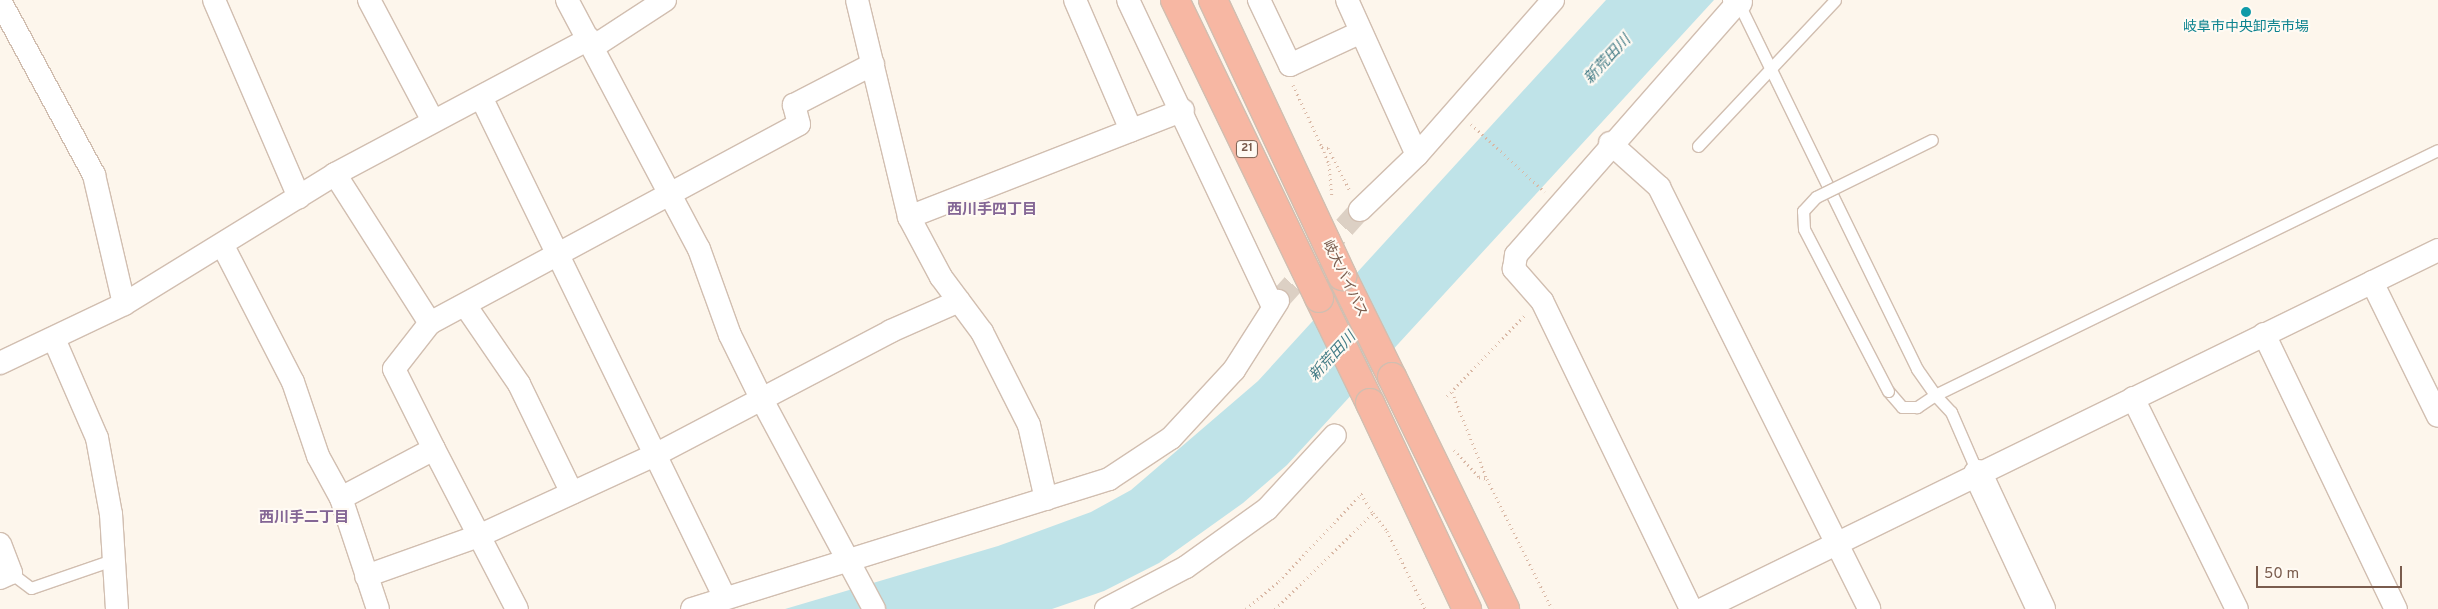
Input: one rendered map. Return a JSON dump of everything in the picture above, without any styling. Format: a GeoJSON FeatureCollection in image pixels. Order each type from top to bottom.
{"type":"FeatureCollection","features":[{"type":"Feature","properties":{"kind":"highway","name":"21"},"geometry":{"type":"LineString","coordinates":[[1175,0],[1467,609]]}},
{"type":"Feature","properties":{"kind":"highway","name":"岐大バイパス"},"geometry":{"type":"LineString","coordinates":[[1213,0],[1505,609]]}},
{"type":"Feature","properties":{"kind":"street"},"geometry":{"type":"LineString","coordinates":[[214,0],[299,197]]}},
{"type":"Feature","properties":{"kind":"street"},"geometry":{"type":"LineString","coordinates":[[369,0],[433,120]]}},
{"type":"Feature","properties":{"kind":"street"},"geometry":{"type":"LineString","coordinates":[[567,0],[670,191],[761,398],[874,609]]}},
{"type":"Feature","properties":{"kind":"street"},"geometry":{"type":"LineString","coordinates":[[0,363],[54,339],[124,304],[224,246],[335,174],[433,120],[482,99],[591,43],[664,0]]}},
{"type":"Feature","properties":{"kind":"street"},"geometry":{"type":"LineString","coordinates":[[857,0],[909,217],[959,301],[982,332],[1029,425],[1046,499]]}},
{"type":"Feature","properties":{"kind":"street"},"geometry":{"type":"LineString","coordinates":[[1075,0],[1131,130]]}},
{"type":"Feature","properties":{"kind":"street"},"geometry":{"type":"LineString","coordinates":[[692,609],[725,598],[853,570],[1046,499],[1109,479],[1171,438],[1234,370],[1276,304],[1128,0]]}},
{"type":"Feature","properties":{"kind":"street"},"geometry":{"type":"LineString","coordinates":[[1259,0],[1290,66],[1361,32]]}},
{"type":"Feature","properties":{"kind":"street"},"geometry":{"type":"LineString","coordinates":[[1347,0],[1417,155]]}},
{"type":"Feature","properties":{"kind":"street"},"geometry":{"type":"LineString","coordinates":[[0,1],[94,175],[124,304]]}},
{"type":"Feature","properties":{"kind":"street"},"geometry":{"type":"LineString","coordinates":[[1691,609],[1542,300],[1522,282],[1514,269],[1516,255],[1582,181],[1610,143],[1738,1]]}},
{"type":"Feature","properties":{"kind":"street"},"geometry":{"type":"LineString","coordinates":[[1361,208],[1417,155],[1540,4]]}},
{"type":"Feature","properties":{"kind":"street"},"geometry":{"type":"LineString","coordinates":[[517,609],[481,535],[434,449],[394,369],[430,323],[558,255],[670,191],[799,124],[794,104],[873,64]]}},
{"type":"Feature","properties":{"kind":"street"},"geometry":{"type":"LineString","coordinates":[[482,99],[657,454],[725,598]]}},
{"type":"Feature","properties":{"kind":"street"},"geometry":{"type":"LineString","coordinates":[[909,217],[1183,110]]}},
{"type":"Feature","properties":{"kind":"street"},"geometry":{"type":"LineString","coordinates":[[1610,143],[1660,187],[1868,609]]}},
{"type":"Feature","properties":{"kind":"street"},"geometry":{"type":"LineString","coordinates":[[335,174],[430,323]]}},
{"type":"Feature","properties":{"kind":"street"},"geometry":{"type":"LineString","coordinates":[[224,246],[268,327],[318,456],[341,498],[378,609]]}},
{"type":"Feature","properties":{"kind":"street"},"geometry":{"type":"LineString","coordinates":[[1703,609],[2438,250]]}},
{"type":"Feature","properties":{"kind":"street"},"geometry":{"type":"LineString","coordinates":[[2372,282],[2438,416]]}},
{"type":"Feature","properties":{"kind":"street"},"geometry":{"type":"LineString","coordinates":[[366,576],[481,535],[657,454],[761,398],[959,301]]}},
{"type":"Feature","properties":{"kind":"street"},"geometry":{"type":"LineString","coordinates":[[465,305],[519,384],[572,493]]}},
{"type":"Feature","properties":{"kind":"street"},"geometry":{"type":"LineString","coordinates":[[2264,334],[2396,609]]}},
{"type":"Feature","properties":{"kind":"street"},"geometry":{"type":"LineString","coordinates":[[54,339],[97,438],[115,559],[117,609]]}},
{"type":"Feature","properties":{"kind":"street"},"geometry":{"type":"LineString","coordinates":[[2134,398],[2237,609]]}},
{"type":"Feature","properties":{"kind":"street"},"geometry":{"type":"LineString","coordinates":[[1120,607],[1186,567],[1267,509],[1335,435]]}},
{"type":"Feature","properties":{"kind":"street"},"geometry":{"type":"LineString","coordinates":[[341,498],[434,449]]}},
{"type":"Feature","properties":{"kind":"street"},"geometry":{"type":"LineString","coordinates":[[1978,474],[2041,609]]}},
{"type":"Feature","properties":{"kind":"street"},"geometry":{"type":"LineString","coordinates":[[0,544],[6,576]]}},
{"type":"Feature","properties":{"kind":"lane"},"geometry":{"type":"LineString","coordinates":[[1698,146],[1770,64],[1835,0]]}},
{"type":"Feature","properties":{"kind":"lane"},"geometry":{"type":"LineString","coordinates":[[1738,1],[1917,369],[1935,395],[1951,412],[1978,474]]}},
{"type":"Feature","properties":{"kind":"lane"},"geometry":{"type":"LineString","coordinates":[[1932,140],[1816,197],[1803,211],[1804,229],[1888,391],[1902,407],[1917,407],[1935,395],[2438,150]]}},
{"type":"Feature","properties":{"kind":"lane"},"geometry":{"type":"LineString","coordinates":[[6,576],[30,588],[115,559]]}},
{"type":"Feature","properties":{"kind":"path"},"geometry":{"type":"LineString","coordinates":[[1290,66],[1288,74],[1329,164],[1333,204]]}},
{"type":"Feature","properties":{"kind":"path"},"geometry":{"type":"LineString","coordinates":[[1470,124],[1544,188]]}},
{"type":"Feature","properties":{"kind":"path"},"geometry":{"type":"LineString","coordinates":[[1322,147],[1328,148],[1361,208]]}},
{"type":"Feature","properties":{"kind":"path"},"geometry":{"type":"LineString","coordinates":[[1448,396],[1542,300]]}},
{"type":"Feature","properties":{"kind":"path"},"geometry":{"type":"LineString","coordinates":[[1452,392],[1487,479],[1552,609]]}},
{"type":"Feature","properties":{"kind":"path"},"geometry":{"type":"LineString","coordinates":[[1448,443],[1479,477],[1487,479]]}},
{"type":"Feature","properties":{"kind":"path"},"geometry":{"type":"LineString","coordinates":[[1246,609],[1279,581],[1365,490]]}},
{"type":"Feature","properties":{"kind":"path"},"geometry":{"type":"LineString","coordinates":[[1361,494],[1387,530],[1426,609]]}},
{"type":"Feature","properties":{"kind":"path"},"geometry":{"type":"LineString","coordinates":[[1275,609],[1373,513]]}},
{"type":"Feature","properties":{"kind":"water","name":"新荒田川"},"geometry":{"type":"Polygon","coordinates":[[[1606,0],[1714,0],[1287,465],[1243,503],[1159,563],[1104,591],[1052,609],[785,609],[998,546],[1091,512],[1131,490],[1258,381],[1606,0]]]}},
{"type":"Feature","properties":{"kind":"tunnel"},"geometry":{"type":"LineString","coordinates":[[1278,301],[1360,210]]}},
{"type":"Feature","properties":{"kind":"place","name":"岐阜市中央卸売市場"},"geometry":{"type":"Point","coordinates":[2246,12]}},
{"type":"Feature","properties":{"kind":"district","name":"西川手四丁目"},"geometry":{"type":"Point","coordinates":[992,211]}},
{"type":"Feature","properties":{"kind":"district","name":"西川手二丁目"},"geometry":{"type":"Point","coordinates":[304,519]}}]}
